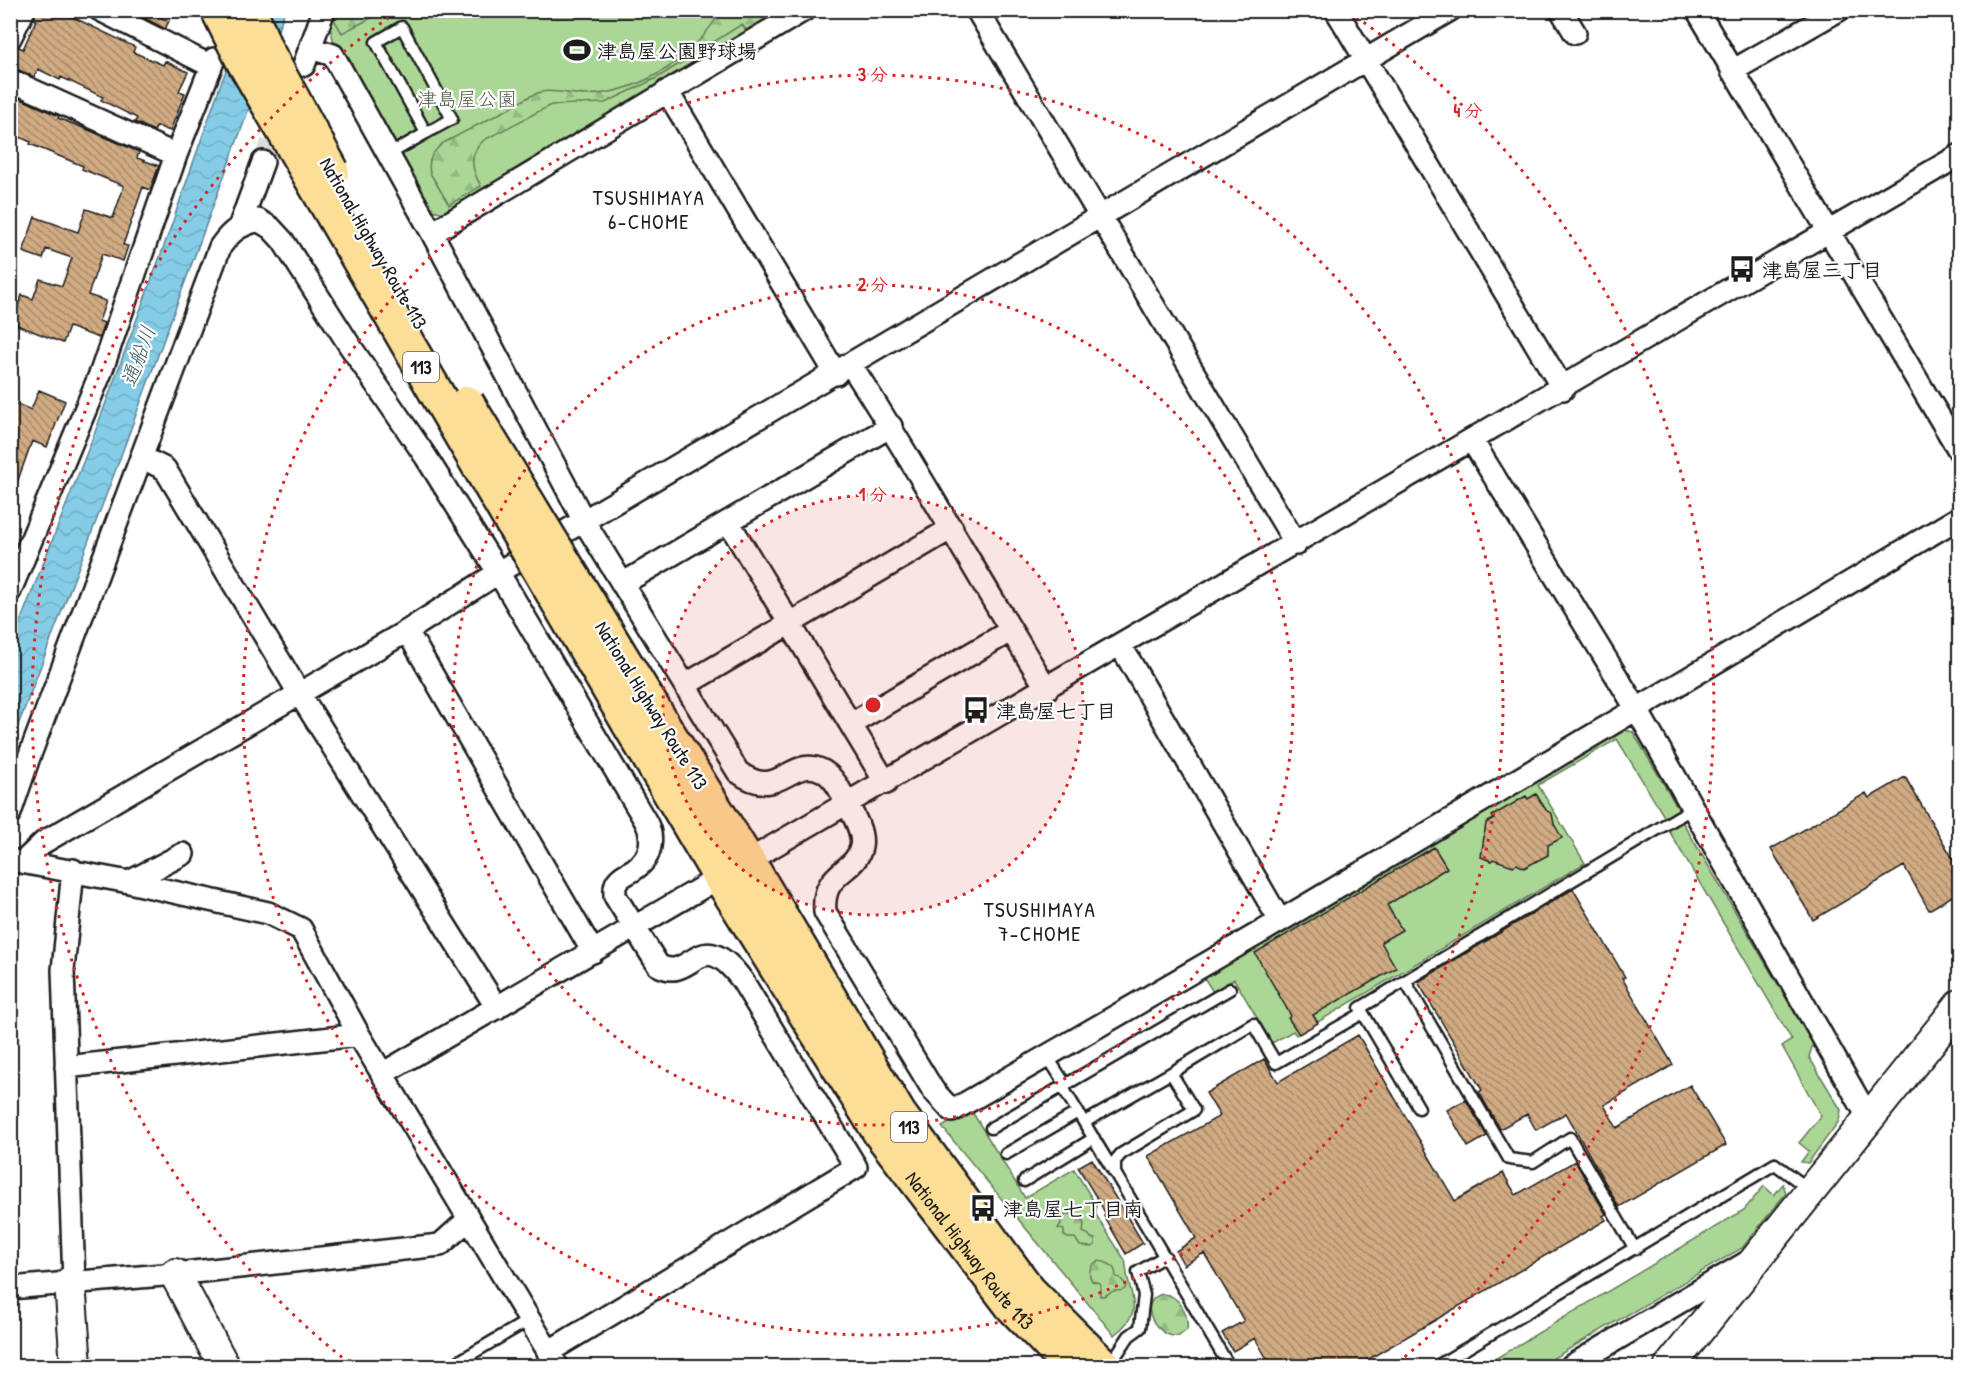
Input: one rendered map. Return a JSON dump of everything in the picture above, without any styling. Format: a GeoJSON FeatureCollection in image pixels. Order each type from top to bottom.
{"type":"FeatureCollection","features":[{"type":"Feature","properties":{"kind":"highway","name":"National Highway Route 113"},"geometry":{"type":"LineString","coordinates":[[218,10],[243,61],[641,716],[721,879],[880,1133],[1012,1306],[1070,1366]]}},
{"type":"Feature","properties":{"kind":"highway","name":"National Highway Route 113"},"geometry":{"type":"LineString","coordinates":[[250,10],[265,48],[540,547]]}},
{"type":"Feature","properties":{"kind":"highway","name":"National Highway Route 113"},"geometry":{"type":"LineString","coordinates":[[641,716],[749,863],[899,1114],[1029,1291],[1104,1366]]}},
{"type":"Feature","properties":{"kind":"street"},"geometry":{"type":"LineString","coordinates":[[10,38],[24,10]]}},
{"type":"Feature","properties":{"kind":"street"},"geometry":{"type":"LineString","coordinates":[[10,591],[101,372],[176,155],[212,63],[100,10]]}},
{"type":"Feature","properties":{"kind":"street"},"geometry":{"type":"LineString","coordinates":[[324,10],[308,56],[333,55],[432,233],[584,521],[738,772],[747,779],[759,783],[775,782],[798,769],[809,767],[829,775],[835,782],[859,828],[861,847],[855,860],[830,885],[824,899],[825,912],[933,1090],[951,1111],[1280,921],[1959,517]]}},
{"type":"Feature","properties":{"kind":"street"},"geometry":{"type":"LineString","coordinates":[[432,233],[804,10]]}},
{"type":"Feature","properties":{"kind":"street"},"geometry":{"type":"LineString","coordinates":[[977,10],[1296,544]]}},
{"type":"Feature","properties":{"kind":"street"},"geometry":{"type":"LineString","coordinates":[[1336,10],[1563,389]]}},
{"type":"Feature","properties":{"kind":"street"},"geometry":{"type":"LineString","coordinates":[[17,861],[407,631],[540,547],[1450,10]]}},
{"type":"Feature","properties":{"kind":"street"},"geometry":{"type":"LineString","coordinates":[[1561,10],[1575,33]]}},
{"type":"Feature","properties":{"kind":"street"},"geometry":{"type":"LineString","coordinates":[[1697,10],[1959,452]]}},
{"type":"Feature","properties":{"kind":"street"},"geometry":{"type":"LineString","coordinates":[[1732,71],[1839,10]]}},
{"type":"Feature","properties":{"kind":"street"},"geometry":{"type":"LineString","coordinates":[[10,80],[176,155]]}},
{"type":"Feature","properties":{"kind":"street"},"geometry":{"type":"LineString","coordinates":[[667,91],[843,370],[891,426],[1010,631],[1047,689]]}},
{"type":"Feature","properties":{"kind":"street"},"geometry":{"type":"LineString","coordinates":[[382,1074],[636,929],[1473,442],[1959,155]]}},
{"type":"Feature","properties":{"kind":"street"},"geometry":{"type":"LineString","coordinates":[[240,225],[263,162]]}},
{"type":"Feature","properties":{"kind":"street"},"geometry":{"type":"LineString","coordinates":[[10,813],[220,247],[240,225],[258,220],[271,228],[283,241],[350,346],[426,457],[610,758],[652,833],[645,860],[618,879],[615,896],[658,965],[675,970],[706,954],[717,955],[730,965],[742,980],[856,1167],[553,1359],[359,1035],[301,929],[268,913],[73,870],[17,861]]}},
{"type":"Feature","properties":{"kind":"street"},"geometry":{"type":"LineString","coordinates":[[622,584],[891,426]]}},
{"type":"Feature","properties":{"kind":"street"},"geometry":{"type":"LineString","coordinates":[[1473,442],[1636,708],[1869,1117]]}},
{"type":"Feature","properties":{"kind":"street"},"geometry":{"type":"LineString","coordinates":[[141,457],[165,469],[299,693],[497,1008]]}},
{"type":"Feature","properties":{"kind":"street"},"geometry":{"type":"LineString","coordinates":[[729,523],[886,783]]}},
{"type":"Feature","properties":{"kind":"street"},"geometry":{"type":"LineString","coordinates":[[685,685],[952,528]]}},
{"type":"Feature","properties":{"kind":"street"},"geometry":{"type":"LineString","coordinates":[[407,631],[593,952]]}},
{"type":"Feature","properties":{"kind":"street"},"geometry":{"type":"LineString","coordinates":[[851,724],[1010,631]]}},
{"type":"Feature","properties":{"kind":"street"},"geometry":{"type":"LineString","coordinates":[[1121,646],[1280,921]]}},
{"type":"Feature","properties":{"kind":"street"},"geometry":{"type":"LineString","coordinates":[[129,882],[183,854]]}},
{"type":"Feature","properties":{"kind":"street"},"geometry":{"type":"LineString","coordinates":[[73,870],[63,970],[76,1366]]}},
{"type":"Feature","properties":{"kind":"street"},"geometry":{"type":"LineString","coordinates":[[1670,1366],[1959,1005]]}},
{"type":"Feature","properties":{"kind":"street"},"geometry":{"type":"LineString","coordinates":[[66,1067],[359,1035]]}},
{"type":"Feature","properties":{"kind":"street"},"geometry":{"type":"LineString","coordinates":[[10,1288],[175,1274],[440,1245],[469,1219]]}},
{"type":"Feature","properties":{"kind":"street"},"geometry":{"type":"LineString","coordinates":[[1572,1366],[1760,1255]]}},
{"type":"Feature","properties":{"kind":"street"},"geometry":{"type":"LineString","coordinates":[[175,1274],[224,1366]]}},
{"type":"Feature","properties":{"kind":"lane"},"geometry":{"type":"LineString","coordinates":[[388,155],[452,119],[402,27],[376,42],[426,133]]}},
{"type":"Feature","properties":{"kind":"lane"},"geometry":{"type":"LineString","coordinates":[[1419,1108],[1360,1008],[1693,808]]}},
{"type":"Feature","properties":{"kind":"lane"},"geometry":{"type":"LineString","coordinates":[[1405,981],[1509,1160],[1533,1162],[1570,1138],[1635,1249]]}},
{"type":"Feature","properties":{"kind":"lane"},"geometry":{"type":"LineString","coordinates":[[991,1128],[1230,989]]}},
{"type":"Feature","properties":{"kind":"lane"},"geometry":{"type":"LineString","coordinates":[[1085,1122],[1253,1024],[1276,1063],[1363,1013]]}},
{"type":"Feature","properties":{"kind":"lane"},"geometry":{"type":"LineString","coordinates":[[1047,1056],[1229,1366]]}},
{"type":"Feature","properties":{"kind":"lane"},"geometry":{"type":"LineString","coordinates":[[1114,1173],[1115,1161],[1122,1154],[1194,1110],[1171,1073]]}},
{"type":"Feature","properties":{"kind":"lane"},"geometry":{"type":"LineString","coordinates":[[1006,1154],[1078,1112]]}},
{"type":"Feature","properties":{"kind":"lane"},"geometry":{"type":"LineString","coordinates":[[1024,1181],[1094,1138]]}},
{"type":"Feature","properties":{"kind":"lane"},"geometry":{"type":"LineString","coordinates":[[1437,1366],[1775,1164],[1810,1191]]}},
{"type":"Feature","properties":{"kind":"lane"},"geometry":{"type":"LineString","coordinates":[[1109,1366],[1129,1336],[1140,1328],[1144,1295],[1138,1272],[1165,1256]]}},
{"type":"Feature","properties":{"kind":"lane"},"geometry":{"type":"LineString","coordinates":[[451,1366],[529,1320]]}},
{"type":"Feature","properties":{"kind":"green space","name":"津島屋公園"},"geometry":{"type":"Polygon","coordinates":[[[331,10],[786,11],[444,213],[428,209],[333,39],[328,19],[331,10]]]}},
{"type":"Feature","properties":{"kind":"green space"},"geometry":{"type":"Polygon","coordinates":[[[721,10],[780,11],[746,30],[742,24],[657,78],[605,103],[551,105],[484,140],[473,156],[473,168],[481,186],[449,205],[429,168],[432,156],[443,143],[537,93],[551,91],[587,95],[627,87],[646,80],[681,58],[696,44],[710,28],[721,10]]]}},
{"type":"Feature","properties":{"kind":"green space"},"geometry":{"type":"Polygon","coordinates":[[[334,11],[385,11],[342,33],[332,16],[334,11]]]}},
{"type":"Feature","properties":{"kind":"green space"},"geometry":{"type":"Polygon","coordinates":[[[1616,728],[1633,732],[1679,810],[1665,818],[1617,739],[1538,785],[1585,863],[1296,1035],[1293,1031],[1272,1043],[1234,979],[1213,992],[1201,973],[1616,728]]]}},
{"type":"Feature","properties":{"kind":"green space"},"geometry":{"type":"Polygon","coordinates":[[[1682,821],[1813,1044],[1809,1057],[1841,1110],[1839,1121],[1808,1163],[1801,1162],[1809,1151],[1799,1143],[1821,1116],[1782,1046],[1792,1040],[1668,829],[1682,821]]]}},
{"type":"Feature","properties":{"kind":"green space"},"geometry":{"type":"Polygon","coordinates":[[[971,1110],[1025,1198],[1074,1169],[1096,1205],[1096,1215],[1125,1260],[1133,1310],[1128,1322],[1114,1335],[942,1127],[971,1110]]]}},
{"type":"Feature","properties":{"kind":"green space"},"geometry":{"type":"Polygon","coordinates":[[[1783,1184],[1786,1193],[1742,1248],[1540,1366],[1483,1366],[1744,1210],[1764,1186],[1774,1195],[1783,1184]]]}},
{"type":"Feature","properties":{"kind":"green space"},"geometry":{"type":"Polygon","coordinates":[[[1069,1214],[1081,1216],[1084,1224],[1083,1232],[1095,1239],[1095,1245],[1080,1246],[1075,1238],[1064,1236],[1064,1230],[1058,1228],[1061,1224],[1060,1218],[1069,1214]]]}},
{"type":"Feature","properties":{"kind":"green space"},"geometry":{"type":"Polygon","coordinates":[[[1098,1261],[1113,1267],[1116,1277],[1126,1285],[1125,1289],[1100,1296],[1100,1283],[1092,1281],[1090,1275],[1091,1267],[1098,1261]]]}},
{"type":"Feature","properties":{"kind":"green space"},"geometry":{"type":"Polygon","coordinates":[[[1162,1294],[1173,1297],[1182,1306],[1187,1330],[1179,1336],[1171,1336],[1164,1332],[1152,1320],[1150,1305],[1162,1294]]]}},
{"type":"Feature","properties":{"kind":"water","name":"通船川"},"geometry":{"type":"Polygon","coordinates":[[[251,11],[285,11],[116,469],[11,744],[11,645],[95,432],[221,83],[251,11]]]}},
{"type":"Feature","properties":{"kind":"building"},"geometry":{"type":"Polygon","coordinates":[[[37,10],[58,10],[135,47],[133,52],[163,65],[165,61],[188,72],[179,91],[185,93],[170,131],[157,126],[154,131],[135,122],[137,118],[101,100],[103,97],[61,77],[60,80],[38,69],[34,77],[10,64],[15,49],[19,47],[23,49],[36,20],[34,19],[37,10]]]}},
{"type":"Feature","properties":{"kind":"building"},"geometry":{"type":"Polygon","coordinates":[[[144,10],[159,10],[156,15],[169,21],[165,29],[141,16],[144,10]]]}},
{"type":"Feature","properties":{"kind":"building"},"geometry":{"type":"Polygon","coordinates":[[[10,94],[59,116],[58,118],[139,152],[137,158],[159,166],[150,190],[143,187],[123,245],[128,246],[123,261],[102,254],[88,295],[106,301],[99,321],[104,323],[99,338],[69,327],[63,343],[12,323],[22,295],[33,299],[40,279],[62,286],[72,258],[46,249],[43,259],[23,252],[35,217],[78,232],[86,209],[113,218],[124,186],[82,169],[83,166],[10,133],[10,94]]]}},
{"type":"Feature","properties":{"kind":"building"},"geometry":{"type":"Polygon","coordinates":[[[39,390],[65,401],[47,447],[32,441],[13,494],[10,494],[10,401],[31,410],[39,390]]]}},
{"type":"Feature","properties":{"kind":"building"},"geometry":{"type":"Polygon","coordinates":[[[1905,777],[1959,869],[1959,892],[1929,910],[1904,866],[1813,920],[1771,849],[1866,793],[1869,798],[1905,777]]]}},
{"type":"Feature","properties":{"kind":"building"},"geometry":{"type":"Polygon","coordinates":[[[1536,794],[1546,810],[1552,814],[1554,824],[1562,838],[1548,845],[1548,855],[1524,868],[1517,864],[1513,866],[1481,857],[1486,823],[1494,819],[1492,816],[1526,796],[1528,799],[1536,794]]]}},
{"type":"Feature","properties":{"kind":"building"},"geometry":{"type":"Polygon","coordinates":[[[1434,847],[1447,868],[1387,905],[1402,930],[1381,942],[1396,968],[1313,1015],[1318,1023],[1299,1034],[1288,1018],[1291,1016],[1255,953],[1434,847]]]}},
{"type":"Feature","properties":{"kind":"building"},"geometry":{"type":"Polygon","coordinates":[[[1573,889],[1673,1065],[1604,1105],[1617,1128],[1690,1085],[1726,1145],[1619,1207],[1566,1113],[1536,1130],[1527,1114],[1500,1129],[1479,1092],[1482,1090],[1418,982],[1573,889]]]}},
{"type":"Feature","properties":{"kind":"building"},"geometry":{"type":"Polygon","coordinates":[[[1358,1035],[1455,1201],[1503,1173],[1516,1195],[1575,1161],[1606,1214],[1603,1216],[1606,1220],[1357,1366],[1271,1366],[1255,1338],[1233,1351],[1222,1333],[1244,1321],[1204,1253],[1184,1265],[1176,1251],[1196,1238],[1148,1156],[1220,1116],[1206,1093],[1264,1059],[1278,1082],[1358,1035]]]}},
{"type":"Feature","properties":{"kind":"building"},"geometry":{"type":"Polygon","coordinates":[[[1466,1100],[1487,1136],[1468,1147],[1447,1110],[1466,1100]]]}},
{"type":"Feature","properties":{"kind":"building"},"geometry":{"type":"Polygon","coordinates":[[[1092,1159],[1143,1243],[1126,1254],[1078,1167],[1092,1159]]]}},
{"type":"Feature","properties":{"kind":"tunnel"},"geometry":{"type":"LineString","coordinates":[[263,162],[304,65]]}},
{"type":"Feature","properties":{"kind":"place","name":"津島屋公園野球場"},"geometry":{"type":"Point","coordinates":[577,50]}},
{"type":"Feature","properties":{"kind":"place","name":"津島屋三丁目"},"geometry":{"type":"Point","coordinates":[1742,269]}},
{"type":"Feature","properties":{"kind":"place","name":"津島屋七丁目"},"geometry":{"type":"Point","coordinates":[976,710]}},
{"type":"Feature","properties":{"kind":"place","name":"津島屋七丁目南"},"geometry":{"type":"Point","coordinates":[983,1208]}},
{"type":"Feature","properties":{"kind":"district","name":"TSUSHIMAYA 6-CHOME"},"geometry":{"type":"Point","coordinates":[649,209]}},
{"type":"Feature","properties":{"kind":"district","name":"TSUSHIMAYA 7-CHOME"},"geometry":{"type":"Point","coordinates":[1040,921]}}]}
